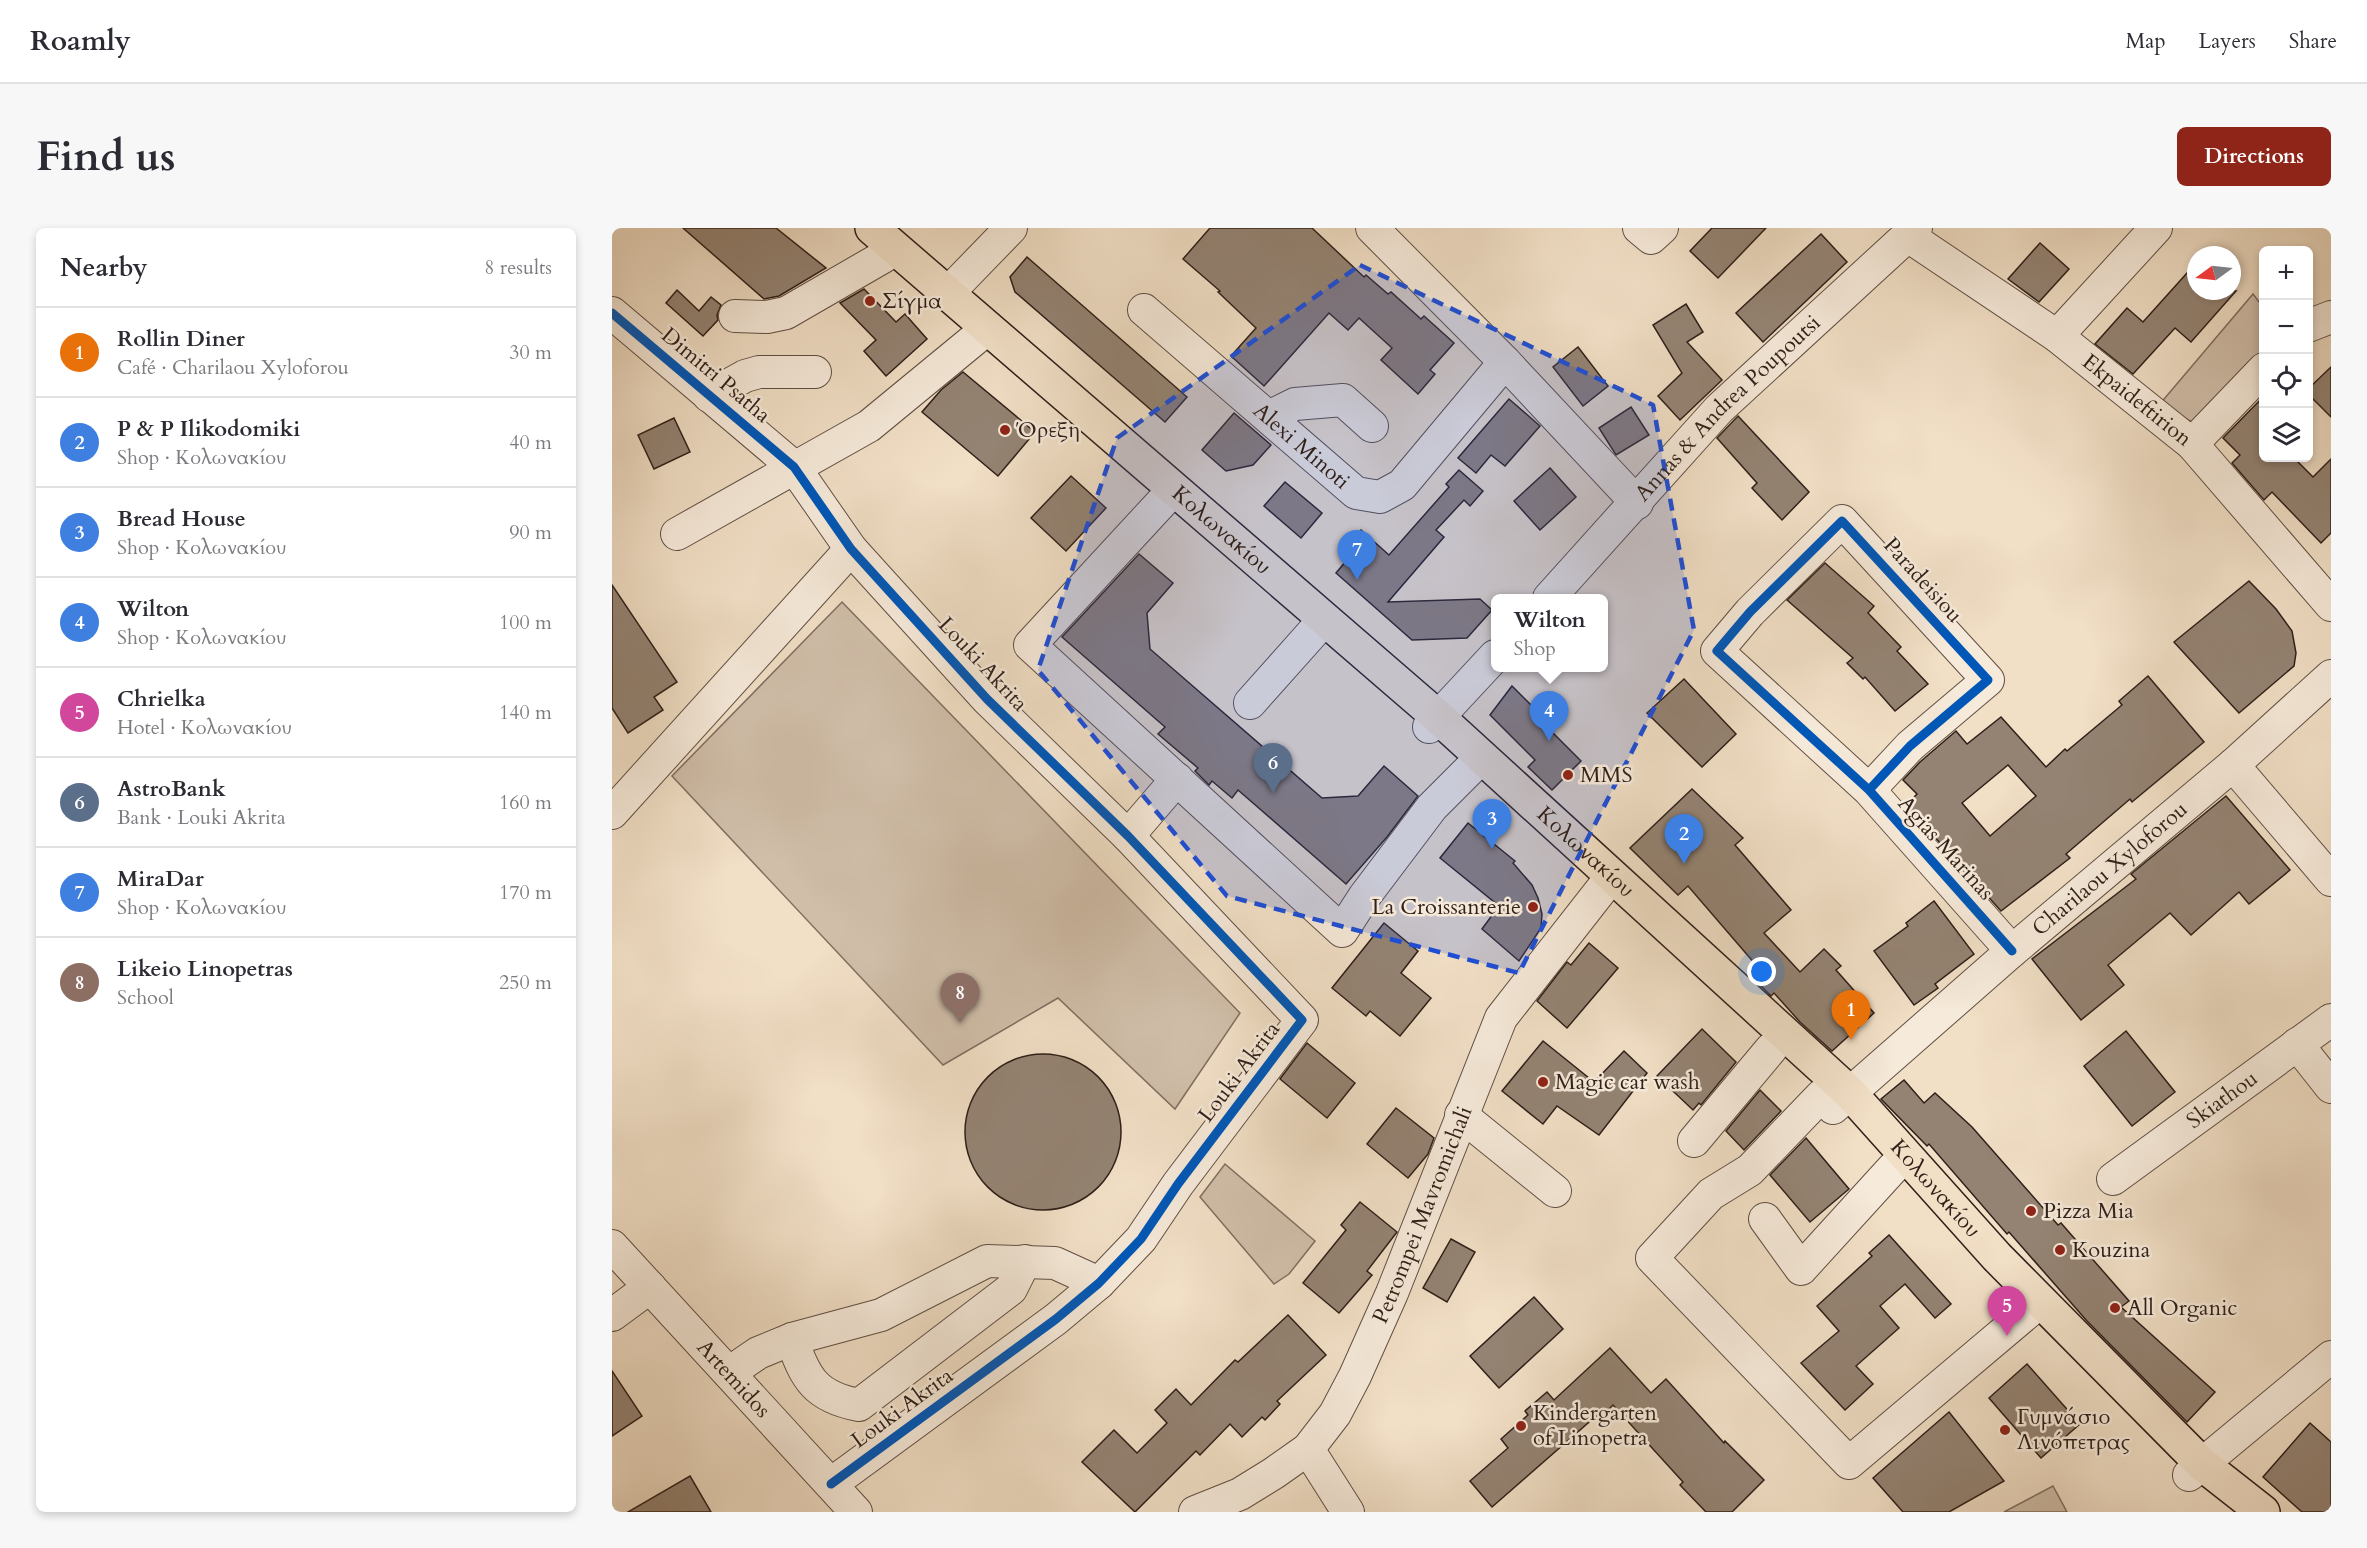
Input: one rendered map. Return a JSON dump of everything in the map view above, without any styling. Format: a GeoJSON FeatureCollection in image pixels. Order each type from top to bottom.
{"type":"FeatureCollection","features":[{"type":"Feature","properties":{"kind":"main road","name":"Κολωνακίου"},"geometry":{"type":"LineString","coordinates":[[850,228],[877,243],[947,294],[1434,722],[1607,882],[1997,1257],[2196,1469],[2228,1512]]}},
{"type":"Feature","properties":{"kind":"main road","name":"Κολωνακίου"},"geometry":{"type":"LineString","coordinates":[[877,243],[976,338],[1068,414],[1163,501],[1315,630],[1434,722],[1472,767],[1607,882],[1771,1049],[1834,1099],[1893,1168],[2028,1312],[2196,1469],[2264,1512]]}},
{"type":"Feature","properties":{"kind":"street"},"geometry":{"type":"LineString","coordinates":[[947,294],[1011,228]]}},
{"type":"Feature","properties":{"kind":"street"},"geometry":{"type":"LineString","coordinates":[[1372,228],[1505,362],[1637,503]]}},
{"type":"Feature","properties":{"kind":"street"},"geometry":{"type":"LineString","coordinates":[[1638,228],[1651,238],[1662,228]]}},
{"type":"Feature","properties":{"kind":"street"},"geometry":{"type":"LineString","coordinates":[[2057,336],[2156,228]]}},
{"type":"Feature","properties":{"kind":"street","name":"Ekpaideftirion"},"geometry":{"type":"LineString","coordinates":[[1912,232],[2057,336],[2192,444],[2331,604]]}},
{"type":"Feature","properties":{"kind":"street","name":"Annas & Andrea Poupoutsi"},"geometry":{"type":"LineString","coordinates":[[1553,594],[1719,410],[1912,232]]}},
{"type":"Feature","properties":{"kind":"street"},"geometry":{"type":"LineString","coordinates":[[735,316],[767,317],[786,313],[877,243]]}},
{"type":"Feature","properties":{"kind":"street","name":"Alexi Minoti"},"geometry":{"type":"LineString","coordinates":[[1144,309],[1356,493],[1380,497],[1402,485],[1505,362]]}},
{"type":"Feature","properties":{"kind":"street","name":"Dimitri Psatha"},"geometry":{"type":"LineString","coordinates":[[612,313],[794,467],[851,549]]}},
{"type":"Feature","properties":{"kind":"street"},"geometry":{"type":"LineString","coordinates":[[2313,324],[2331,317]]}},
{"type":"Feature","properties":{"kind":"street"},"geometry":{"type":"LineString","coordinates":[[677,534],[869,426],[976,338]]}},
{"type":"Feature","properties":{"kind":"street"},"geometry":{"type":"LineString","coordinates":[[709,396],[745,376],[759,372],[815,372]]}},
{"type":"Feature","properties":{"kind":"street"},"geometry":{"type":"LineString","coordinates":[[2192,444],[2259,374]]}},
{"type":"Feature","properties":{"kind":"street"},"geometry":{"type":"LineString","coordinates":[[1269,417],[1295,404],[1343,400],[1372,426]]}},
{"type":"Feature","properties":{"kind":"street"},"geometry":{"type":"LineString","coordinates":[[1163,501],[1030,645],[1342,931],[1364,897],[1432,807],[1472,767]]}},
{"type":"Feature","properties":{"kind":"street","name":"Paradeisiou"},"geometry":{"type":"LineString","coordinates":[[1717,651],[1750,612],[1842,520],[1988,680],[1910,746],[1869,790]]}},
{"type":"Feature","properties":{"kind":"street"},"geometry":{"type":"LineString","coordinates":[[612,813],[851,549]]}},
{"type":"Feature","properties":{"kind":"street","name":"Louki Akrita"},"geometry":{"type":"LineString","coordinates":[[831,1484],[1056,1319],[1099,1283],[1141,1239],[1178,1184],[1302,1020],[1128,836],[987,699],[851,549]]}},
{"type":"Feature","properties":{"kind":"street"},"geometry":{"type":"LineString","coordinates":[[1250,703],[1315,630]]}},
{"type":"Feature","properties":{"kind":"street","name":"Agias Marinas"},"geometry":{"type":"LineString","coordinates":[[1717,651],[1869,790],[2012,951]]}},
{"type":"Feature","properties":{"kind":"street"},"geometry":{"type":"LineString","coordinates":[[1434,722],[1491,660]]}},
{"type":"Feature","properties":{"kind":"street","name":"Charilaou Xyloforou"},"geometry":{"type":"LineString","coordinates":[[2028,1312],[1849,1463],[1652,1258],[1711,1194],[1750,1170],[2233,765],[2331,676]]}},
{"type":"Feature","properties":{"kind":"street"},"geometry":{"type":"LineString","coordinates":[[2233,765],[2331,880]]}},
{"type":"Feature","properties":{"kind":"street"},"geometry":{"type":"LineString","coordinates":[[1128,836],[1177,779]]}},
{"type":"Feature","properties":{"kind":"street","name":"Petrompei Mavromichali"},"geometry":{"type":"LineString","coordinates":[[1194,1512],[1240,1494],[1308,1449],[1335,1414],[1359,1368],[1392,1293],[1501,1018],[1607,882]]}},
{"type":"Feature","properties":{"kind":"street","name":"Skiathou"},"geometry":{"type":"LineString","coordinates":[[2112,1179],[2331,1020]]}},
{"type":"Feature","properties":{"kind":"street"},"geometry":{"type":"LineString","coordinates":[[2297,1044],[2331,1087]]}},
{"type":"Feature","properties":{"kind":"street"},"geometry":{"type":"LineString","coordinates":[[1694,1141],[1771,1049]]}},
{"type":"Feature","properties":{"kind":"street"},"geometry":{"type":"LineString","coordinates":[[1461,1115],[1555,1191]]}},
{"type":"Feature","properties":{"kind":"street"},"geometry":{"type":"LineString","coordinates":[[1765,1219],[1801,1269],[1893,1168]]}},
{"type":"Feature","properties":{"kind":"street","name":"Artemidos"},"geometry":{"type":"LineString","coordinates":[[612,1246],[856,1512]]}},
{"type":"Feature","properties":{"kind":"street"},"geometry":{"type":"LineString","coordinates":[[729,1373],[758,1353],[792,1340],[881,1315],[987,1261],[1055,1263],[1099,1283]]}},
{"type":"Feature","properties":{"kind":"street"},"geometry":{"type":"LineString","coordinates":[[792,1340],[798,1360],[819,1391],[839,1401],[859,1405],[1011,1289],[1025,1261]]}},
{"type":"Feature","properties":{"kind":"street"},"geometry":{"type":"LineString","coordinates":[[612,1315],[650,1287]]}},
{"type":"Feature","properties":{"kind":"street"},"geometry":{"type":"LineString","coordinates":[[2196,1469],[2331,1357]]}},
{"type":"Feature","properties":{"kind":"street"},"geometry":{"type":"LineString","coordinates":[[1308,1449],[1348,1512]]}},
{"type":"Feature","properties":{"kind":"highlighted area"},"geometry":{"type":"Polygon","coordinates":[[[1360,265],[1653,405],[1694,630],[1519,973],[1227,896],[1038,670],[1117,438],[1360,265]]]}},
{"type":"Feature","properties":{"kind":"shaded area"},"geometry":{"type":"Polygon","coordinates":[[[2253,294],[2259,302],[2259,362],[2198,425],[2159,405],[2253,294]]]}},
{"type":"Feature","properties":{"kind":"shaded area"},"geometry":{"type":"Polygon","coordinates":[[[842,602],[1240,1013],[1175,1109],[1058,998],[943,1065],[672,776],[842,602]]]}},
{"type":"Feature","properties":{"kind":"shaded area"},"geometry":{"type":"Polygon","coordinates":[[[1225,1164],[1315,1241],[1289,1274],[1274,1284],[1200,1197],[1225,1164]]]}},
{"type":"Feature","properties":{"kind":"shaded area"},"geometry":{"type":"Polygon","coordinates":[[[2053,1486],[2067,1512],[2004,1512],[2053,1486]]]}},
{"type":"Feature","properties":{"kind":"building"},"geometry":{"type":"Polygon","coordinates":[[[683,228],[776,228],[826,268],[779,296],[764,299],[683,228]]]}},
{"type":"Feature","properties":{"kind":"building"},"geometry":{"type":"Polygon","coordinates":[[[1210,228],[1312,228],[1364,277],[1366,275],[1388,294],[1391,292],[1421,319],[1424,316],[1454,343],[1430,370],[1435,374],[1418,394],[1381,360],[1392,348],[1359,318],[1348,330],[1329,313],[1264,386],[1231,356],[1256,328],[1218,292],[1220,291],[1183,259],[1210,228]]]}},
{"type":"Feature","properties":{"kind":"building"},"geometry":{"type":"Polygon","coordinates":[[[1712,228],[1766,228],[1718,278],[1690,251],[1712,228]]]}},
{"type":"Feature","properties":{"kind":"building"},"geometry":{"type":"Polygon","coordinates":[[[1821,234],[1847,262],[1763,342],[1736,313],[1821,234]]]}},
{"type":"Feature","properties":{"kind":"building"},"geometry":{"type":"Polygon","coordinates":[[[2040,243],[2069,269],[2039,302],[2008,279],[2040,243]]]}},
{"type":"Feature","properties":{"kind":"building"},"geometry":{"type":"Polygon","coordinates":[[[1027,257],[1187,397],[1165,422],[1015,292],[1010,277],[1027,257]]]}},
{"type":"Feature","properties":{"kind":"building"},"geometry":{"type":"Polygon","coordinates":[[[2187,273],[2187,300],[2228,300],[2191,342],[2175,328],[2133,374],[2095,344],[2127,308],[2143,322],[2187,273]]]}},
{"type":"Feature","properties":{"kind":"building"},"geometry":{"type":"Polygon","coordinates":[[[864,289],[896,322],[905,314],[927,339],[886,376],[864,351],[876,340],[840,303],[864,289]]]}},
{"type":"Feature","properties":{"kind":"building"},"geometry":{"type":"Polygon","coordinates":[[[677,290],[699,311],[711,297],[721,305],[717,315],[718,320],[703,336],[666,303],[677,290]]]}},
{"type":"Feature","properties":{"kind":"building"},"geometry":{"type":"Polygon","coordinates":[[[1686,304],[1703,332],[1687,342],[1722,380],[1680,420],[1658,396],[1682,373],[1653,325],[1686,304]]]}},
{"type":"Feature","properties":{"kind":"building"},"geometry":{"type":"Polygon","coordinates":[[[1578,347],[1608,386],[1583,406],[1553,367],[1578,347]]]}},
{"type":"Feature","properties":{"kind":"building"},"geometry":{"type":"Polygon","coordinates":[[[2331,367],[2331,417],[2313,399],[2313,384],[2331,367]]]}},
{"type":"Feature","properties":{"kind":"building"},"geometry":{"type":"Polygon","coordinates":[[[963,372],[1035,432],[998,476],[922,412],[941,390],[963,372]]]}},
{"type":"Feature","properties":{"kind":"building"},"geometry":{"type":"Polygon","coordinates":[[[1509,399],[1540,426],[1505,466],[1491,455],[1476,473],[1458,458],[1509,399]]]}},
{"type":"Feature","properties":{"kind":"building"},"geometry":{"type":"Polygon","coordinates":[[[2259,401],[2259,462],[2298,462],[2313,477],[2331,459],[2331,533],[2321,543],[2272,492],[2264,500],[2232,463],[2240,455],[2223,438],[2259,401]]]}},
{"type":"Feature","properties":{"kind":"building"},"geometry":{"type":"Polygon","coordinates":[[[1631,407],[1649,435],[1616,455],[1599,428],[1631,407]]]}},
{"type":"Feature","properties":{"kind":"building"},"geometry":{"type":"Polygon","coordinates":[[[1234,413],[1271,445],[1253,465],[1226,471],[1202,450],[1234,413]]]}},
{"type":"Feature","properties":{"kind":"building"},"geometry":{"type":"Polygon","coordinates":[[[1738,416],[1809,492],[1782,520],[1752,488],[1757,483],[1717,438],[1738,416]]]}},
{"type":"Feature","properties":{"kind":"building"},"geometry":{"type":"Polygon","coordinates":[[[674,418],[690,452],[654,469],[638,435],[674,418]]]}},
{"type":"Feature","properties":{"kind":"building"},"geometry":{"type":"Polygon","coordinates":[[[1550,468],[1576,497],[1540,530],[1514,501],[1550,468]]]}},
{"type":"Feature","properties":{"kind":"building"},"geometry":{"type":"Polygon","coordinates":[[[1459,470],[1483,491],[1470,506],[1464,500],[1436,530],[1444,537],[1388,602],[1480,599],[1491,611],[1467,638],[1412,640],[1336,573],[1357,548],[1350,542],[1361,530],[1389,555],[1449,487],[1446,484],[1459,470]]]}},
{"type":"Feature","properties":{"kind":"building"},"geometry":{"type":"Polygon","coordinates":[[[1071,476],[1106,508],[1066,551],[1031,518],[1071,476]]]}},
{"type":"Feature","properties":{"kind":"building"},"geometry":{"type":"Polygon","coordinates":[[[1285,482],[1322,513],[1301,538],[1264,506],[1285,482]]]}},
{"type":"Feature","properties":{"kind":"building"},"geometry":{"type":"Polygon","coordinates":[[[1139,554],[1173,583],[1147,613],[1150,649],[1322,798],[1358,796],[1384,766],[1418,796],[1387,837],[1346,884],[1238,790],[1232,798],[1212,781],[1209,785],[1195,771],[1198,768],[1158,734],[1165,727],[1062,637],[1139,554]]]}},
{"type":"Feature","properties":{"kind":"building"},"geometry":{"type":"Polygon","coordinates":[[[1825,563],[1874,606],[1868,613],[1901,647],[1897,651],[1928,684],[1895,711],[1865,677],[1863,679],[1847,663],[1853,658],[1787,600],[1825,563]]]}},
{"type":"Feature","properties":{"kind":"building"},"geometry":{"type":"Polygon","coordinates":[[[2249,581],[2276,609],[2292,631],[2296,653],[2294,666],[2239,713],[2174,642],[2249,581]]]}},
{"type":"Feature","properties":{"kind":"building"},"geometry":{"type":"Polygon","coordinates":[[[612,585],[677,682],[654,697],[663,710],[628,733],[612,708],[612,585]]]}},
{"type":"Feature","properties":{"kind":"building"},"geometry":{"type":"Polygon","coordinates":[[[2148,676],[2204,742],[2132,802],[2130,799],[2066,854],[2070,858],[2001,911],[1906,805],[1917,794],[1903,780],[1956,731],[1967,744],[2001,717],[2046,767],[2065,749],[2067,751],[2122,705],[2119,701],[2148,676]],[[2008,765],[1962,803],[1990,836],[2036,796],[2008,765]]]}},
{"type":"Feature","properties":{"kind":"building"},"geometry":{"type":"Polygon","coordinates":[[[1684,679],[1736,734],[1702,767],[1647,713],[1684,679]]]}},
{"type":"Feature","properties":{"kind":"building"},"geometry":{"type":"Polygon","coordinates":[[[1512,686],[1547,721],[1544,724],[1581,761],[1552,790],[1528,767],[1535,760],[1490,715],[1512,686]]]}},
{"type":"Feature","properties":{"kind":"building"},"geometry":{"type":"Polygon","coordinates":[[[1692,789],[1743,838],[1735,845],[1791,910],[1764,933],[1800,972],[1824,949],[1841,966],[1836,970],[1874,1013],[1832,1051],[1800,1022],[1774,993],[1771,996],[1754,979],[1762,972],[1688,886],[1678,895],[1630,848],[1692,789]]]}},
{"type":"Feature","properties":{"kind":"building"},"geometry":{"type":"Polygon","coordinates":[[[2226,796],[2290,870],[2249,904],[2239,892],[2191,935],[2170,913],[2108,965],[2124,985],[2081,1020],[2032,959],[2136,879],[2131,874],[2226,796]]]}},
{"type":"Feature","properties":{"kind":"building"},"geometry":{"type":"Polygon","coordinates":[[[1468,823],[1515,861],[1513,863],[1532,885],[1538,898],[1542,914],[1541,928],[1519,961],[1482,929],[1499,906],[1440,858],[1468,823]]]}},
{"type":"Feature","properties":{"kind":"building"},"geometry":{"type":"Polygon","coordinates":[[[1934,901],[1974,954],[1935,984],[1938,988],[1914,1005],[1874,951],[1908,926],[1906,923],[1934,901]]]}},
{"type":"Feature","properties":{"kind":"building"},"geometry":{"type":"Polygon","coordinates":[[[1384,923],[1418,951],[1401,973],[1431,998],[1400,1036],[1370,1011],[1366,1016],[1332,988],[1384,923]]]}},
{"type":"Feature","properties":{"kind":"building"},"geometry":{"type":"Polygon","coordinates":[[[1589,943],[1618,968],[1567,1028],[1537,1001],[1567,962],[1571,965],[1589,943]]]}},
{"type":"Feature","properties":{"kind":"building"},"geometry":{"type":"Polygon","coordinates":[[[1702,1029],[1736,1062],[1701,1105],[1699,1103],[1693,1110],[1657,1076],[1702,1029]]]}},
{"type":"Feature","properties":{"kind":"building"},"geometry":{"type":"Polygon","coordinates":[[[2126,1031],[2175,1092],[2132,1126],[2084,1066],[2126,1031]]]}},
{"type":"Feature","properties":{"kind":"building"},"geometry":{"type":"Polygon","coordinates":[[[1543,1041],[1594,1082],[1624,1051],[1647,1073],[1599,1135],[1557,1106],[1543,1124],[1502,1091],[1543,1041]]]}},
{"type":"Feature","properties":{"kind":"building"},"geometry":{"type":"Polygon","coordinates":[[[1307,1043],[1355,1083],[1327,1118],[1280,1079],[1307,1043]]]}},
{"type":"Feature","properties":{"kind":"building"},"geometry":{"type":"Polygon","coordinates":[[[1043,1054],[1073,1060],[1098,1077],[1115,1102],[1121,1132],[1115,1162],[1098,1187],[1073,1204],[1043,1210],[1013,1204],[988,1187],[971,1162],[965,1132],[971,1102],[988,1077],[1013,1060],[1043,1054]]]}},
{"type":"Feature","properties":{"kind":"building"},"geometry":{"type":"Polygon","coordinates":[[[1904,1080],[1924,1103],[1935,1093],[1972,1127],[2058,1225],[2061,1223],[2129,1301],[2121,1307],[2215,1392],[2187,1422],[2087,1321],[1929,1144],[1927,1146],[1881,1099],[1904,1080]]]}},
{"type":"Feature","properties":{"kind":"building"},"geometry":{"type":"Polygon","coordinates":[[[1760,1090],[1781,1111],[1744,1150],[1726,1131],[1760,1090]]]}},
{"type":"Feature","properties":{"kind":"building"},"geometry":{"type":"Polygon","coordinates":[[[1396,1108],[1434,1138],[1428,1154],[1408,1178],[1367,1144],[1396,1108]]]}},
{"type":"Feature","properties":{"kind":"building"},"geometry":{"type":"Polygon","coordinates":[[[1806,1138],[1849,1189],[1810,1222],[1770,1175],[1806,1138]]]}},
{"type":"Feature","properties":{"kind":"building"},"geometry":{"type":"Polygon","coordinates":[[[1360,1202],[1397,1232],[1367,1271],[1372,1275],[1339,1313],[1303,1283],[1346,1230],[1341,1225],[1360,1202]]]}},
{"type":"Feature","properties":{"kind":"building"},"geometry":{"type":"Polygon","coordinates":[[[1889,1235],[1951,1304],[1935,1318],[1905,1284],[1880,1306],[1899,1328],[1856,1366],[1873,1384],[1845,1410],[1801,1363],[1839,1331],[1817,1306],[1872,1256],[1869,1253],[1889,1235]]]}},
{"type":"Feature","properties":{"kind":"building"},"geometry":{"type":"Polygon","coordinates":[[[1451,1239],[1475,1252],[1447,1302],[1423,1288],[1451,1239]]]}},
{"type":"Feature","properties":{"kind":"building"},"geometry":{"type":"Polygon","coordinates":[[[1534,1297],[1563,1329],[1499,1388],[1470,1356],[1534,1297]]]}},
{"type":"Feature","properties":{"kind":"building"},"geometry":{"type":"Polygon","coordinates":[[[1288,1315],[1326,1355],[1277,1401],[1280,1404],[1265,1420],[1262,1417],[1242,1437],[1230,1424],[1200,1455],[1196,1451],[1135,1512],[1082,1462],[1114,1430],[1137,1453],[1167,1423],[1155,1410],[1176,1389],[1191,1405],[1235,1360],[1238,1362],[1288,1315]]]}},
{"type":"Feature","properties":{"kind":"building"},"geometry":{"type":"Polygon","coordinates":[[[1610,1348],[1651,1393],[1666,1379],[1724,1443],[1725,1441],[1764,1480],[1732,1512],[1706,1512],[1680,1485],[1683,1482],[1613,1405],[1605,1413],[1603,1410],[1492,1507],[1470,1481],[1508,1448],[1501,1439],[1528,1415],[1525,1411],[1547,1392],[1554,1400],[1610,1348]]]}},
{"type":"Feature","properties":{"kind":"building"},"geometry":{"type":"Polygon","coordinates":[[[2027,1364],[2080,1424],[2041,1458],[1989,1398],[2027,1364]]]}},
{"type":"Feature","properties":{"kind":"building"},"geometry":{"type":"Polygon","coordinates":[[[612,1371],[642,1416],[612,1436],[612,1371]]]}},
{"type":"Feature","properties":{"kind":"building"},"geometry":{"type":"Polygon","coordinates":[[[1949,1412],[2004,1481],[1949,1512],[1903,1512],[1873,1478],[1949,1412]]]}},
{"type":"Feature","properties":{"kind":"building"},"geometry":{"type":"Polygon","coordinates":[[[2310,1423],[2331,1442],[2331,1512],[2302,1512],[2263,1477],[2310,1423]]]}},
{"type":"Feature","properties":{"kind":"building"},"geometry":{"type":"Polygon","coordinates":[[[690,1476],[711,1512],[628,1512],[690,1476]]]}},
{"type":"Feature","properties":{"kind":"cycle path"},"geometry":{"type":"LineString","coordinates":[[612,313],[794,467],[851,549],[987,699],[1128,836],[1302,1020],[1178,1184],[1141,1239],[1099,1283],[1056,1319],[831,1484]]}},
{"type":"Feature","properties":{"kind":"cycle path"},"geometry":{"type":"LineString","coordinates":[[1869,790],[1910,746],[1988,680],[1842,521],[1750,612],[1717,651],[1869,790],[2012,951]]}},
{"type":"Feature","properties":{"kind":"place","name":"Σίγμα"},"geometry":{"type":"Point","coordinates":[870,301]}},
{"type":"Feature","properties":{"kind":"place","name":"Όρεξη"},"geometry":{"type":"Point","coordinates":[1005,430]}},
{"type":"Feature","properties":{"kind":"place","name":"MiraDar"},"geometry":{"type":"Point","coordinates":[1357,580]}},
{"type":"Feature","properties":{"kind":"place","name":"Wilton"},"geometry":{"type":"Point","coordinates":[1549,741]}},
{"type":"Feature","properties":{"kind":"place","name":"MMS"},"geometry":{"type":"Point","coordinates":[1568,775]}},
{"type":"Feature","properties":{"kind":"place","name":"AstroBank"},"geometry":{"type":"Point","coordinates":[1273,793]}},
{"type":"Feature","properties":{"kind":"place","name":"Bread House"},"geometry":{"type":"Point","coordinates":[1492,849]}},
{"type":"Feature","properties":{"kind":"place","name":"P & P Ilikodomiki"},"geometry":{"type":"Point","coordinates":[1684,864]}},
{"type":"Feature","properties":{"kind":"place","name":"La Croissanterie"},"geometry":{"type":"Point","coordinates":[1533,907]}},
{"type":"Feature","properties":{"kind":"place","name":"Likeio Linopetras"},"geometry":{"type":"Point","coordinates":[960,1023]}},
{"type":"Feature","properties":{"kind":"place","name":"Rollin Diner"},"geometry":{"type":"Point","coordinates":[1851,1040]}},
{"type":"Feature","properties":{"kind":"place","name":"Magic car wash"},"geometry":{"type":"Point","coordinates":[1543,1082]}},
{"type":"Feature","properties":{"kind":"place","name":"Pizza Mia"},"geometry":{"type":"Point","coordinates":[2031,1211]}},
{"type":"Feature","properties":{"kind":"place","name":"Kouzina"},"geometry":{"type":"Point","coordinates":[2060,1250]}},
{"type":"Feature","properties":{"kind":"place","name":"All Organic"},"geometry":{"type":"Point","coordinates":[2115,1308]}},
{"type":"Feature","properties":{"kind":"place","name":"Chrielka"},"geometry":{"type":"Point","coordinates":[2007,1336]}},
{"type":"Feature","properties":{"kind":"place","name":"Kindergarten of Linopetra"},"geometry":{"type":"Point","coordinates":[1521,1426]}},
{"type":"Feature","properties":{"kind":"place","name":"Γυμνάσιο Λινόπετρας"},"geometry":{"type":"Point","coordinates":[2005,1430]}}]}
